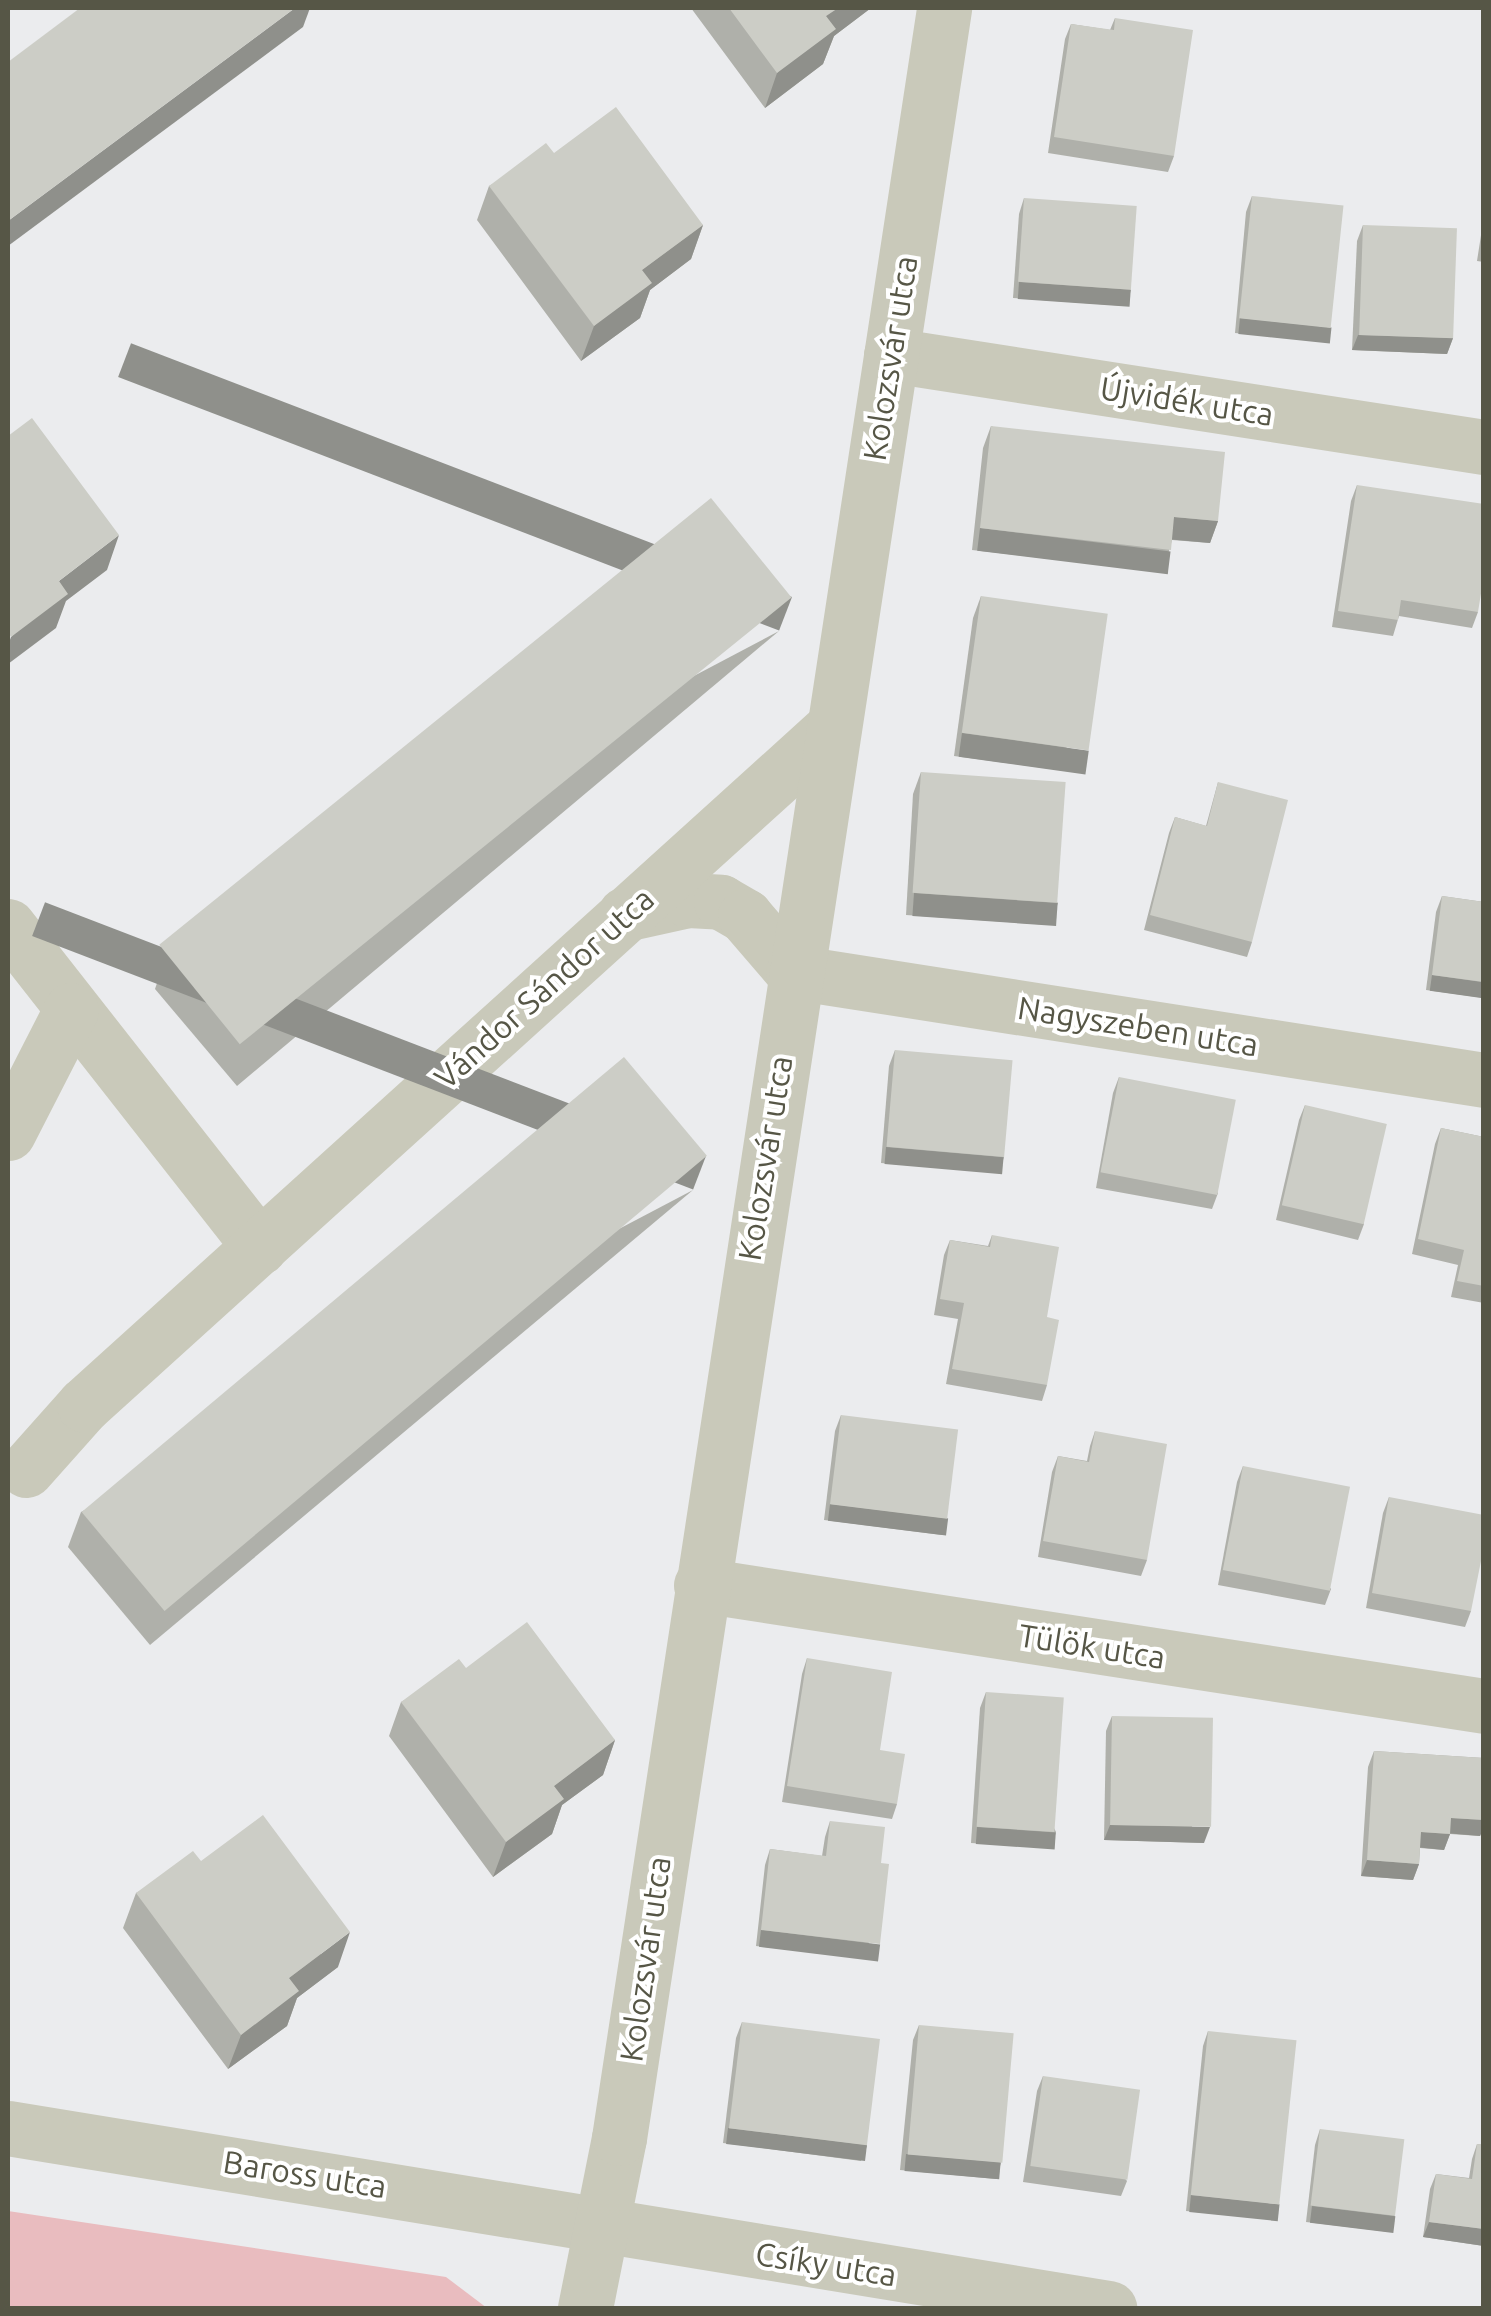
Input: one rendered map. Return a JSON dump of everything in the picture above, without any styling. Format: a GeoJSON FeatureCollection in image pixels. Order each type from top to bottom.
{"type":"FeatureCollection","features":[{"type":"Feature","properties":{"kind":"street","name":"Kolozsvár utca"},"geometry":{"type":"LineString","coordinates":[[585,2308],[602,2229],[829,731],[944,8]]}},
{"type":"Feature","properties":{"kind":"street","name":"Újvidék utca"},"geometry":{"type":"LineString","coordinates":[[890,355],[1484,447]]}},
{"type":"Feature","properties":{"kind":"street","name":"Vándor Sándor utca"},"geometry":{"type":"LineString","coordinates":[[26,1470],[84,1405],[829,731]]}},
{"type":"Feature","properties":{"kind":"street"},"geometry":{"type":"LineString","coordinates":[[625,914],[688,900],[721,902],[746,916],[793,972]]}},
{"type":"Feature","properties":{"kind":"street"},"geometry":{"type":"LineString","coordinates":[[8,926],[260,1247]]}},
{"type":"Feature","properties":{"kind":"street","name":"Nagyszeben utca"},"geometry":{"type":"LineString","coordinates":[[793,972],[1484,1080]]}},
{"type":"Feature","properties":{"kind":"street"},"geometry":{"type":"LineString","coordinates":[[8,1133],[71,1010]]}},
{"type":"Feature","properties":{"kind":"street","name":"Tülök utca"},"geometry":{"type":"LineString","coordinates":[[701,1585],[1484,1706]]}},
{"type":"Feature","properties":{"kind":"street","name":"Baross utca"},"geometry":{"type":"LineString","coordinates":[[8,2128],[505,2204],[602,2229]]}},
{"type":"Feature","properties":{"kind":"street","name":"Csíky utca"},"geometry":{"type":"LineString","coordinates":[[602,2229],[1109,2308]]}},
{"type":"Feature","properties":{"kind":"shaded area"},"geometry":{"type":"Polygon","coordinates":[[[8,2211],[446,2277],[487,2308],[8,2308],[8,2211]]]}},
{"type":"Feature","properties":{"kind":"building"},"geometry":{"type":"Polygon","coordinates":[[[80,8],[295,8],[8,221],[8,62],[80,8]]]}},
{"type":"Feature","properties":{"kind":"building"},"geometry":{"type":"Polygon","coordinates":[[[729,8],[838,8],[826,16],[836,29],[777,73],[729,8]]]}},
{"type":"Feature","properties":{"kind":"building"},"geometry":{"type":"Polygon","coordinates":[[[1115,18],[1193,30],[1174,156],[1054,137],[1071,24],[1114,30],[1115,18]]]}},
{"type":"Feature","properties":{"kind":"building"},"geometry":{"type":"Polygon","coordinates":[[[616,107],[703,225],[642,270],[652,283],[594,326],[489,186],[546,143],[554,153],[616,107]]]}},
{"type":"Feature","properties":{"kind":"building"},"geometry":{"type":"Polygon","coordinates":[[[1252,196],[1343,206],[1331,328],[1239,318],[1252,196]]]}},
{"type":"Feature","properties":{"kind":"building"},"geometry":{"type":"Polygon","coordinates":[[[1024,198],[1137,206],[1131,290],[1018,282],[1024,198]]]}},
{"type":"Feature","properties":{"kind":"building"},"geometry":{"type":"Polygon","coordinates":[[[1363,225],[1457,228],[1453,338],[1359,335],[1363,225]]]}},
{"type":"Feature","properties":{"kind":"building"},"geometry":{"type":"Polygon","coordinates":[[[32,418],[119,535],[59,581],[68,594],[11,637],[8,436],[32,418]]]}},
{"type":"Feature","properties":{"kind":"building"},"geometry":{"type":"Polygon","coordinates":[[[991,426],[1225,452],[1218,521],[1174,517],[1171,550],[980,528],[991,426]]]}},
{"type":"Feature","properties":{"kind":"building"},"geometry":{"type":"Polygon","coordinates":[[[1357,485],[1484,504],[1484,575],[1478,612],[1401,600],[1398,620],[1338,611],[1357,485]]]}},
{"type":"Feature","properties":{"kind":"building"},"geometry":{"type":"Polygon","coordinates":[[[711,498],[792,597],[240,1044],[159,945],[711,498]]]}},
{"type":"Feature","properties":{"kind":"building"},"geometry":{"type":"Polygon","coordinates":[[[981,596],[1108,614],[1089,750],[962,733],[981,596]]]}},
{"type":"Feature","properties":{"kind":"building"},"geometry":{"type":"Polygon","coordinates":[[[921,772],[1066,782],[1057,903],[913,893],[921,772]]]}},
{"type":"Feature","properties":{"kind":"building"},"geometry":{"type":"Polygon","coordinates":[[[1218,782],[1288,800],[1252,942],[1150,915],[1175,817],[1207,826],[1218,782]]]}},
{"type":"Feature","properties":{"kind":"building"},"geometry":{"type":"Polygon","coordinates":[[[1442,896],[1484,902],[1484,982],[1432,975],[1442,896]]]}},
{"type":"Feature","properties":{"kind":"building"},"geometry":{"type":"Polygon","coordinates":[[[895,1050],[1013,1060],[1004,1157],[887,1147],[895,1050]]]}},
{"type":"Feature","properties":{"kind":"building"},"geometry":{"type":"Polygon","coordinates":[[[624,1057],[707,1156],[165,1611],[82,1512],[624,1057]]]}},
{"type":"Feature","properties":{"kind":"building"},"geometry":{"type":"Polygon","coordinates":[[[1119,1077],[1236,1100],[1217,1195],[1100,1172],[1119,1077]]]}},
{"type":"Feature","properties":{"kind":"building"},"geometry":{"type":"Polygon","coordinates":[[[1305,1105],[1387,1124],[1364,1224],[1282,1205],[1305,1105]]]}},
{"type":"Feature","properties":{"kind":"building"},"geometry":{"type":"Polygon","coordinates":[[[1441,1128],[1484,1137],[1484,1286],[1457,1281],[1464,1250],[1418,1239],[1441,1128]]]}},
{"type":"Feature","properties":{"kind":"building"},"geometry":{"type":"Polygon","coordinates":[[[992,1235],[1059,1247],[1047,1317],[1059,1320],[1047,1385],[952,1369],[964,1303],[940,1299],[950,1240],[990,1247],[992,1235]]]}},
{"type":"Feature","properties":{"kind":"building"},"geometry":{"type":"Polygon","coordinates":[[[841,1415],[958,1429],[947,1519],[830,1504],[841,1415]]]}},
{"type":"Feature","properties":{"kind":"building"},"geometry":{"type":"Polygon","coordinates":[[[1095,1431],[1167,1444],[1147,1560],[1043,1541],[1058,1456],[1089,1462],[1095,1431]]]}},
{"type":"Feature","properties":{"kind":"building"},"geometry":{"type":"Polygon","coordinates":[[[1243,1466],[1350,1487],[1330,1591],[1223,1570],[1243,1466]]]}},
{"type":"Feature","properties":{"kind":"building"},"geometry":{"type":"Polygon","coordinates":[[[1389,1497],[1484,1515],[1484,1546],[1471,1611],[1372,1593],[1389,1497]]]}},
{"type":"Feature","properties":{"kind":"building"},"geometry":{"type":"Polygon","coordinates":[[[527,1622],[615,1740],[554,1786],[564,1799],[506,1842],[401,1702],[459,1659],[466,1668],[527,1622]]]}},
{"type":"Feature","properties":{"kind":"building"},"geometry":{"type":"Polygon","coordinates":[[[807,1658],[892,1672],[880,1750],[905,1754],[897,1804],[787,1786],[807,1658]]]}},
{"type":"Feature","properties":{"kind":"building"},"geometry":{"type":"Polygon","coordinates":[[[986,1692],[1064,1697],[1054,1832],[977,1827],[986,1692]]]}},
{"type":"Feature","properties":{"kind":"building"},"geometry":{"type":"Polygon","coordinates":[[[1112,1716],[1213,1718],[1211,1827],[1110,1825],[1112,1716]]]}},
{"type":"Feature","properties":{"kind":"building"},"geometry":{"type":"Polygon","coordinates":[[[1374,1751],[1484,1758],[1484,1820],[1451,1818],[1450,1834],[1421,1832],[1419,1864],[1367,1860],[1374,1751]]]}},
{"type":"Feature","properties":{"kind":"building"},"geometry":{"type":"Polygon","coordinates":[[[263,1815],[350,1932],[289,1978],[299,1991],[241,2035],[136,1893],[193,1851],[201,1861],[263,1815]]]}},
{"type":"Feature","properties":{"kind":"building"},"geometry":{"type":"Polygon","coordinates":[[[830,1821],[885,1827],[881,1863],[889,1864],[880,1944],[761,1930],[770,1849],[826,1856],[830,1821]]]}},
{"type":"Feature","properties":{"kind":"building"},"geometry":{"type":"Polygon","coordinates":[[[742,2022],[880,2039],[867,2145],[729,2128],[742,2022]]]}},
{"type":"Feature","properties":{"kind":"building"},"geometry":{"type":"Polygon","coordinates":[[[919,2025],[1014,2033],[1002,2163],[908,2155],[919,2025]]]}},
{"type":"Feature","properties":{"kind":"building"},"geometry":{"type":"Polygon","coordinates":[[[1208,2031],[1297,2040],[1279,2204],[1191,2195],[1208,2031]]]}},
{"type":"Feature","properties":{"kind":"building"},"geometry":{"type":"Polygon","coordinates":[[[1043,2076],[1140,2090],[1127,2180],[1030,2166],[1043,2076]]]}},
{"type":"Feature","properties":{"kind":"building"},"geometry":{"type":"Polygon","coordinates":[[[1320,2129],[1404,2139],[1395,2216],[1311,2205],[1320,2129]]]}},
{"type":"Feature","properties":{"kind":"building"},"geometry":{"type":"Polygon","coordinates":[[[1477,2144],[1484,2145],[1484,2229],[1429,2222],[1436,2174],[1472,2179],[1477,2144]]]}}]}
